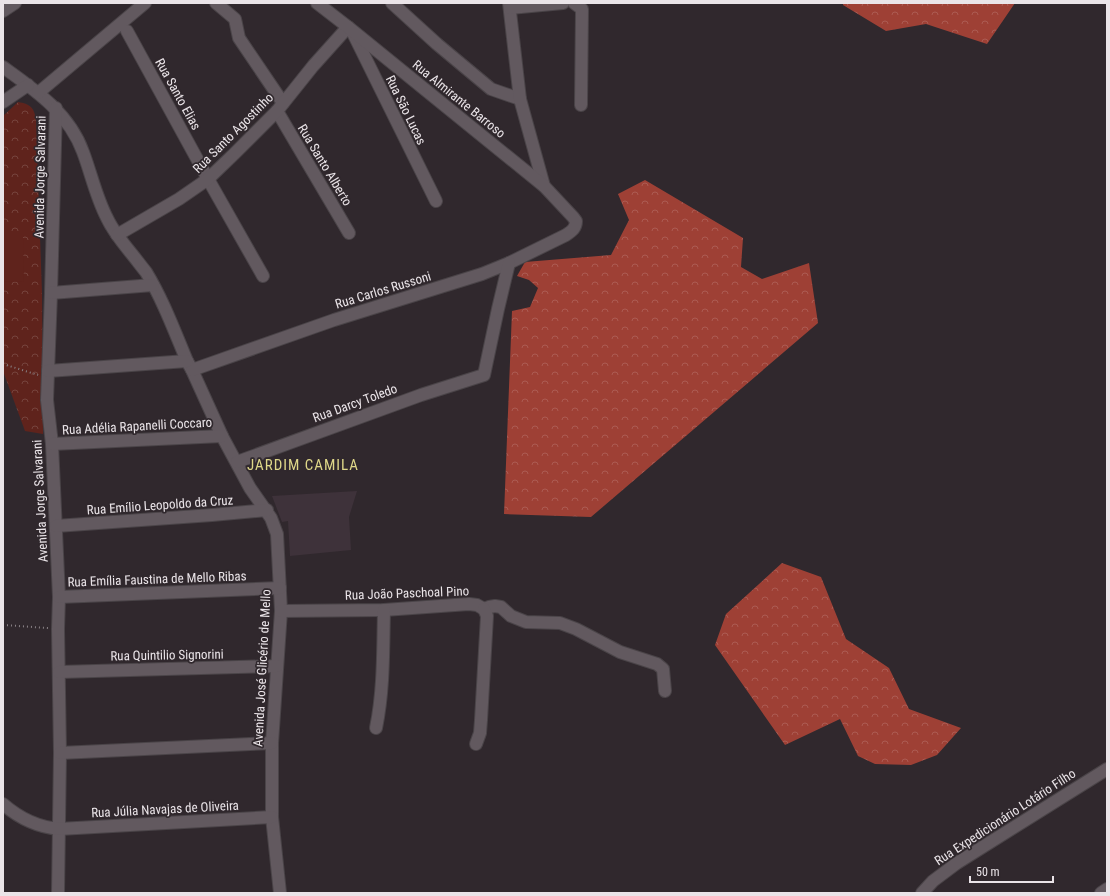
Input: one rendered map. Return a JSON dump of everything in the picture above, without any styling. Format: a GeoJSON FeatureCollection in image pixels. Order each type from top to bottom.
{"type":"FeatureCollection","features":[{"type":"Feature","properties":{"kind":"street"},"geometry":{"type":"LineString","coordinates":[[3,11],[15,3]]}},
{"type":"Feature","properties":{"kind":"street"},"geometry":{"type":"LineString","coordinates":[[38,93],[145,3]]}},
{"type":"Feature","properties":{"kind":"street","name":"Rua Santo Alberto"},"geometry":{"type":"LineString","coordinates":[[216,3],[235,19],[239,38],[280,107],[349,233]]}},
{"type":"Feature","properties":{"kind":"street","name":"Rua Almirante Barroso"},"geometry":{"type":"LineString","coordinates":[[317,3],[544,186],[573,217],[576,224]]}},
{"type":"Feature","properties":{"kind":"street"},"geometry":{"type":"LineString","coordinates":[[329,3],[347,26]]}},
{"type":"Feature","properties":{"kind":"street"},"geometry":{"type":"LineString","coordinates":[[392,3],[437,44],[491,89],[520,99]]}},
{"type":"Feature","properties":{"kind":"street"},"geometry":{"type":"LineString","coordinates":[[544,186],[520,99],[510,6],[563,3]]}},
{"type":"Feature","properties":{"kind":"street"},"geometry":{"type":"LineString","coordinates":[[574,3],[582,9],[581,105]]}},
{"type":"Feature","properties":{"kind":"street","name":"Rua Santo Agostinho"},"geometry":{"type":"LineString","coordinates":[[117,235],[179,199],[208,179],[280,107],[347,26]]}},
{"type":"Feature","properties":{"kind":"street","name":"Rua São Lucas"},"geometry":{"type":"LineString","coordinates":[[347,26],[436,201]]}},
{"type":"Feature","properties":{"kind":"street","name":"Rua Santo Elias"},"geometry":{"type":"LineString","coordinates":[[127,31],[263,276]]}},
{"type":"Feature","properties":{"kind":"street","name":"Avenida José Glicério de Mello"},"geometry":{"type":"LineString","coordinates":[[3,67],[56,108],[75,134],[83,151],[106,217],[117,235],[145,271],[161,299],[222,436],[250,488],[271,518],[277,534],[281,611],[276,666],[272,743],[272,817],[280,893]]}},
{"type":"Feature","properties":{"kind":"street"},"geometry":{"type":"LineString","coordinates":[[3,102],[28,85]]}},
{"type":"Feature","properties":{"kind":"street","name":"Avenida Jorge Salvarani"},"geometry":{"type":"LineString","coordinates":[[56,108],[47,400],[52,444],[59,597],[58,629],[60,753],[58,893]]}},
{"type":"Feature","properties":{"kind":"street","name":"Rua Carlos Russoni"},"geometry":{"type":"LineString","coordinates":[[48,375],[190,365],[482,274],[509,263],[566,235],[573,230],[576,224]]}},
{"type":"Feature","properties":{"kind":"street","name":"Rua Darcy Toledo"},"geometry":{"type":"LineString","coordinates":[[237,462],[421,394],[484,375],[509,263]]}},
{"type":"Feature","properties":{"kind":"street"},"geometry":{"type":"LineString","coordinates":[[51,293],[153,285]]}},
{"type":"Feature","properties":{"kind":"street","name":"Rua Adélia Rapanelli Coccaro"},"geometry":{"type":"LineString","coordinates":[[52,444],[222,436]]}},
{"type":"Feature","properties":{"kind":"street","name":"Rua Emílio Leopoldo da Cruz"},"geometry":{"type":"LineString","coordinates":[[56,526],[266,510]]}},
{"type":"Feature","properties":{"kind":"street","name":"Rua Emília Faustina de Mello Ribas"},"geometry":{"type":"LineString","coordinates":[[59,597],[280,588]]}},
{"type":"Feature","properties":{"kind":"street","name":"Rua João Paschoal Pino"},"geometry":{"type":"LineString","coordinates":[[281,611],[384,610],[469,604],[477,605],[484,609],[495,606],[501,607],[510,616],[526,622],[560,623],[576,629],[620,652],[657,664],[663,669],[665,691]]}},
{"type":"Feature","properties":{"kind":"street"},"geometry":{"type":"LineString","coordinates":[[476,744],[480,733],[481,720],[487,616],[484,609]]}},
{"type":"Feature","properties":{"kind":"street"},"geometry":{"type":"LineString","coordinates":[[376,728],[382,693],[384,610]]}},
{"type":"Feature","properties":{"kind":"street","name":"Rua Quintilio Signorini"},"geometry":{"type":"LineString","coordinates":[[59,672],[276,666]]}},
{"type":"Feature","properties":{"kind":"street"},"geometry":{"type":"LineString","coordinates":[[60,753],[272,743]]}},
{"type":"Feature","properties":{"kind":"street","name":"Rua Expedicionário Lotário Filho"},"geometry":{"type":"LineString","coordinates":[[922,893],[934,881],[957,863],[1107,769]]}},
{"type":"Feature","properties":{"kind":"street","name":"Rua Júlia Navajas de Oliveira"},"geometry":{"type":"LineString","coordinates":[[3,804],[28,822],[47,828],[272,817]]}},
{"type":"Feature","properties":{"kind":"street"},"geometry":{"type":"LineString","coordinates":[[1101,893],[1107,890]]}},
{"type":"Feature","properties":{"kind":"path"},"geometry":{"type":"LineString","coordinates":[[3,364],[48,375]]}},
{"type":"Feature","properties":{"kind":"path"},"geometry":{"type":"LineString","coordinates":[[3,624],[58,629]]}},
{"type":"Feature","properties":{"kind":"shaded area"},"geometry":{"type":"Polygon","coordinates":[[[357,491],[349,517],[351,550],[290,556],[288,521],[282,522],[272,496],[357,491]]]}},
{"type":"Feature","properties":{"kind":"green space"},"geometry":{"type":"Polygon","coordinates":[[[843,3],[1015,3],[987,44],[926,24],[886,31],[843,5],[843,3]]]}},
{"type":"Feature","properties":{"kind":"green space"},"geometry":{"type":"Polygon","coordinates":[[[18,102],[26,104],[33,109],[36,120],[42,293],[43,434],[25,431],[3,371],[3,116],[18,102]]]}},
{"type":"Feature","properties":{"kind":"green space"},"geometry":{"type":"Polygon","coordinates":[[[645,180],[743,238],[741,267],[762,279],[809,263],[818,323],[591,517],[504,514],[512,311],[530,307],[538,288],[529,280],[517,276],[525,262],[611,255],[629,220],[618,194],[645,180]]]}},
{"type":"Feature","properties":{"kind":"green space"},"geometry":{"type":"Polygon","coordinates":[[[3,234],[23,234],[24,282],[3,281],[3,234]]]}},
{"type":"Feature","properties":{"kind":"green space"},"geometry":{"type":"Polygon","coordinates":[[[782,563],[821,577],[846,639],[889,668],[909,709],[961,728],[937,755],[911,765],[875,764],[858,756],[840,719],[785,745],[715,645],[726,614],[782,563]]]}},
{"type":"Feature","properties":{"kind":"district","name":"JARDIM CAMILA"},"geometry":{"type":"Point","coordinates":[303,465]}}]}
